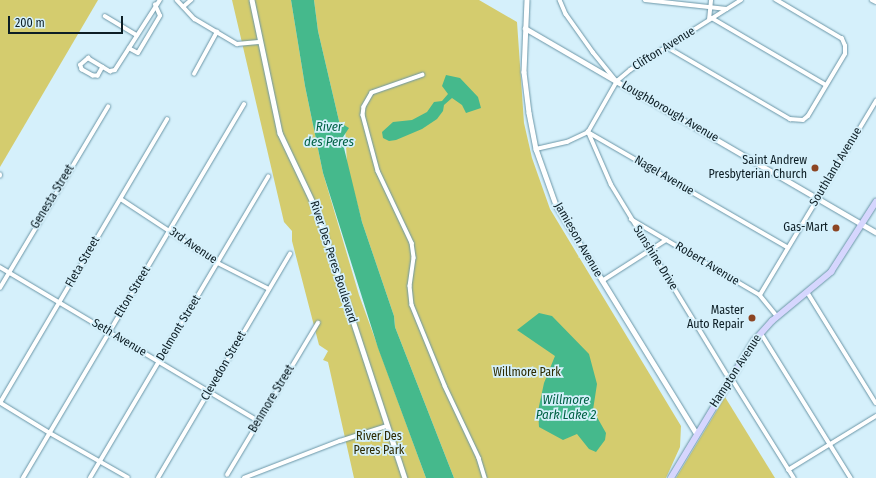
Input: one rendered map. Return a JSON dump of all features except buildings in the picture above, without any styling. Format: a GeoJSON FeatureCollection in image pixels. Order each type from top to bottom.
{"type":"FeatureCollection","features":[{"type":"Feature","properties":{"kind":"main road","name":"River Des Peres Boulevard"},"geometry":{"type":"LineString","coordinates":[[252,0],[280,133],[317,211],[387,426],[406,478]]}},
{"type":"Feature","properties":{"kind":"main road","name":"Jamieson Avenue"},"geometry":{"type":"LineString","coordinates":[[527,0],[524,72],[536,149],[556,205],[696,434]]}},
{"type":"Feature","properties":{"kind":"main road","name":"Loughborough Avenue"},"geometry":{"type":"LineString","coordinates":[[525,28],[876,232]]}},
{"type":"Feature","properties":{"kind":"main road","name":"Hampton Avenue"},"geometry":{"type":"LineString","coordinates":[[671,478],[730,378],[761,332],[831,272],[876,202]]}},
{"type":"Feature","properties":{"kind":"street"},"geometry":{"type":"LineString","coordinates":[[103,67],[98,76],[93,76],[82,70],[80,65],[88,58],[110,71],[114,70],[155,5],[160,0]]}},
{"type":"Feature","properties":{"kind":"street"},"geometry":{"type":"LineString","coordinates":[[177,0],[195,19],[236,44],[261,42]]}},
{"type":"Feature","properties":{"kind":"street"},"geometry":{"type":"LineString","coordinates":[[183,7],[191,0]]}},
{"type":"Feature","properties":{"kind":"street"},"geometry":{"type":"LineString","coordinates":[[560,0],[588,46],[617,81]]}},
{"type":"Feature","properties":{"kind":"street"},"geometry":{"type":"LineString","coordinates":[[645,0],[727,9]]}},
{"type":"Feature","properties":{"kind":"street"},"geometry":{"type":"LineString","coordinates":[[711,0],[711,19],[826,85]]}},
{"type":"Feature","properties":{"kind":"street","name":"Clifton Avenue"},"geometry":{"type":"LineString","coordinates":[[588,132],[617,81],[630,70],[741,0]]}},
{"type":"Feature","properties":{"kind":"street"},"geometry":{"type":"LineString","coordinates":[[667,47],[790,119],[797,121],[808,116],[845,54],[845,46],[842,39],[776,0]]}},
{"type":"Feature","properties":{"kind":"street"},"geometry":{"type":"LineString","coordinates":[[872,0],[876,2]]}},
{"type":"Feature","properties":{"kind":"street"},"geometry":{"type":"LineString","coordinates":[[129,48],[138,53],[160,16],[155,5]]}},
{"type":"Feature","properties":{"kind":"street"},"geometry":{"type":"LineString","coordinates":[[105,16],[136,35]]}},
{"type":"Feature","properties":{"kind":"street"},"geometry":{"type":"LineString","coordinates":[[194,74],[217,32]]}},
{"type":"Feature","properties":{"kind":"street"},"geometry":{"type":"LineString","coordinates":[[423,75],[372,93],[364,107],[363,115],[378,171],[414,251],[410,286],[412,305],[479,458],[485,478]]}},
{"type":"Feature","properties":{"kind":"street","name":"Southland Avenue"},"geometry":{"type":"LineString","coordinates":[[760,295],[787,247],[876,101]]}},
{"type":"Feature","properties":{"kind":"street","name":"Elton Street"},"geometry":{"type":"LineString","coordinates":[[23,478],[244,105]]}},
{"type":"Feature","properties":{"kind":"street","name":"Genesta Street"},"geometry":{"type":"LineString","coordinates":[[0,288],[108,107]]}},
{"type":"Feature","properties":{"kind":"street","name":"Fleta Street"},"geometry":{"type":"LineString","coordinates":[[0,403],[167,120]]}},
{"type":"Feature","properties":{"kind":"street"},"geometry":{"type":"LineString","coordinates":[[536,149],[567,142],[588,132]]}},
{"type":"Feature","properties":{"kind":"street","name":"Sunshine Drive"},"geometry":{"type":"LineString","coordinates":[[588,132],[611,185],[630,218],[794,478]]}},
{"type":"Feature","properties":{"kind":"street","name":"Nagel Avenue"},"geometry":{"type":"LineString","coordinates":[[588,132],[787,247]]}},
{"type":"Feature","properties":{"kind":"street","name":"Delmont Street"},"geometry":{"type":"LineString","coordinates":[[90,478],[268,177]]}},
{"type":"Feature","properties":{"kind":"street","name":"3rd Avenue"},"geometry":{"type":"LineString","coordinates":[[121,198],[218,263],[269,289]]}},
{"type":"Feature","properties":{"kind":"street","name":"Robert Avenue"},"geometry":{"type":"LineString","coordinates":[[630,218],[760,295],[778,316]]}},
{"type":"Feature","properties":{"kind":"street"},"geometry":{"type":"LineString","coordinates":[[602,281],[651,252],[666,240]]}},
{"type":"Feature","properties":{"kind":"street","name":"Clevedon Street"},"geometry":{"type":"LineString","coordinates":[[158,478],[290,254]]}},
{"type":"Feature","properties":{"kind":"street","name":"Seth Avenue"},"geometry":{"type":"LineString","coordinates":[[0,267],[258,421]]}},
{"type":"Feature","properties":{"kind":"street"},"geometry":{"type":"LineString","coordinates":[[808,293],[876,403]]}},
{"type":"Feature","properties":{"kind":"street","name":"Benmore Street"},"geometry":{"type":"LineString","coordinates":[[227,475],[318,323]]}},
{"type":"Feature","properties":{"kind":"street"},"geometry":{"type":"LineString","coordinates":[[761,332],[851,478]]}},
{"type":"Feature","properties":{"kind":"street"},"geometry":{"type":"LineString","coordinates":[[0,403],[128,478]]}},
{"type":"Feature","properties":{"kind":"street"},"geometry":{"type":"LineString","coordinates":[[788,470],[876,416]]}},
{"type":"Feature","properties":{"kind":"street"},"geometry":{"type":"LineString","coordinates":[[244,478],[340,441],[387,426]]}},
{"type":"Feature","properties":{"kind":"green space"},"geometry":{"type":"Polygon","coordinates":[[[0,0],[98,0],[0,167],[0,0]]]}},
{"type":"Feature","properties":{"kind":"green space","name":"River Des Peres Park"},"geometry":{"type":"Polygon","coordinates":[[[232,0],[291,0],[305,86],[323,173],[359,295],[426,478],[354,478],[328,362],[323,360],[328,351],[319,345],[292,241],[292,231],[284,222],[232,0]]]}},
{"type":"Feature","properties":{"kind":"green space","name":"Willmore Park"},"geometry":{"type":"Polygon","coordinates":[[[314,0],[479,0],[517,22],[524,123],[532,158],[550,209],[681,426],[680,447],[666,478],[454,478],[395,327],[394,316],[362,222],[347,165],[345,125],[341,127],[339,121],[318,31],[314,0]]]}},
{"type":"Feature","properties":{"kind":"green space"},"geometry":{"type":"Polygon","coordinates":[[[725,397],[775,478],[676,478],[725,397]]]}},
{"type":"Feature","properties":{"kind":"water","name":"River des Peres"},"geometry":{"type":"Polygon","coordinates":[[[291,0],[314,0],[318,31],[339,121],[341,127],[344,125],[349,128],[343,137],[344,148],[362,222],[394,316],[395,327],[454,478],[426,478],[378,348],[323,173],[305,86],[291,0]]]}},
{"type":"Feature","properties":{"kind":"water"},"geometry":{"type":"Polygon","coordinates":[[[446,75],[460,78],[478,97],[481,108],[466,113],[462,105],[452,98],[444,105],[443,111],[437,119],[422,129],[396,140],[389,141],[383,138],[382,132],[393,122],[412,120],[427,112],[434,102],[442,101],[448,94],[442,86],[446,75]]]}},
{"type":"Feature","properties":{"kind":"water","name":"Willmore Park Lake 2"},"geometry":{"type":"Polygon","coordinates":[[[539,313],[552,316],[589,354],[597,384],[593,410],[606,433],[605,440],[596,452],[589,449],[577,434],[563,440],[539,427],[538,411],[544,383],[555,356],[517,330],[539,313]]]}},
{"type":"Feature","properties":{"kind":"place","name":"Saint Andrew Presbyterian Church"},"geometry":{"type":"Point","coordinates":[815,168]}},
{"type":"Feature","properties":{"kind":"place","name":"Gas-Mart"},"geometry":{"type":"Point","coordinates":[836,228]}},
{"type":"Feature","properties":{"kind":"place","name":"Master Auto Repair"},"geometry":{"type":"Point","coordinates":[752,318]}}]}
